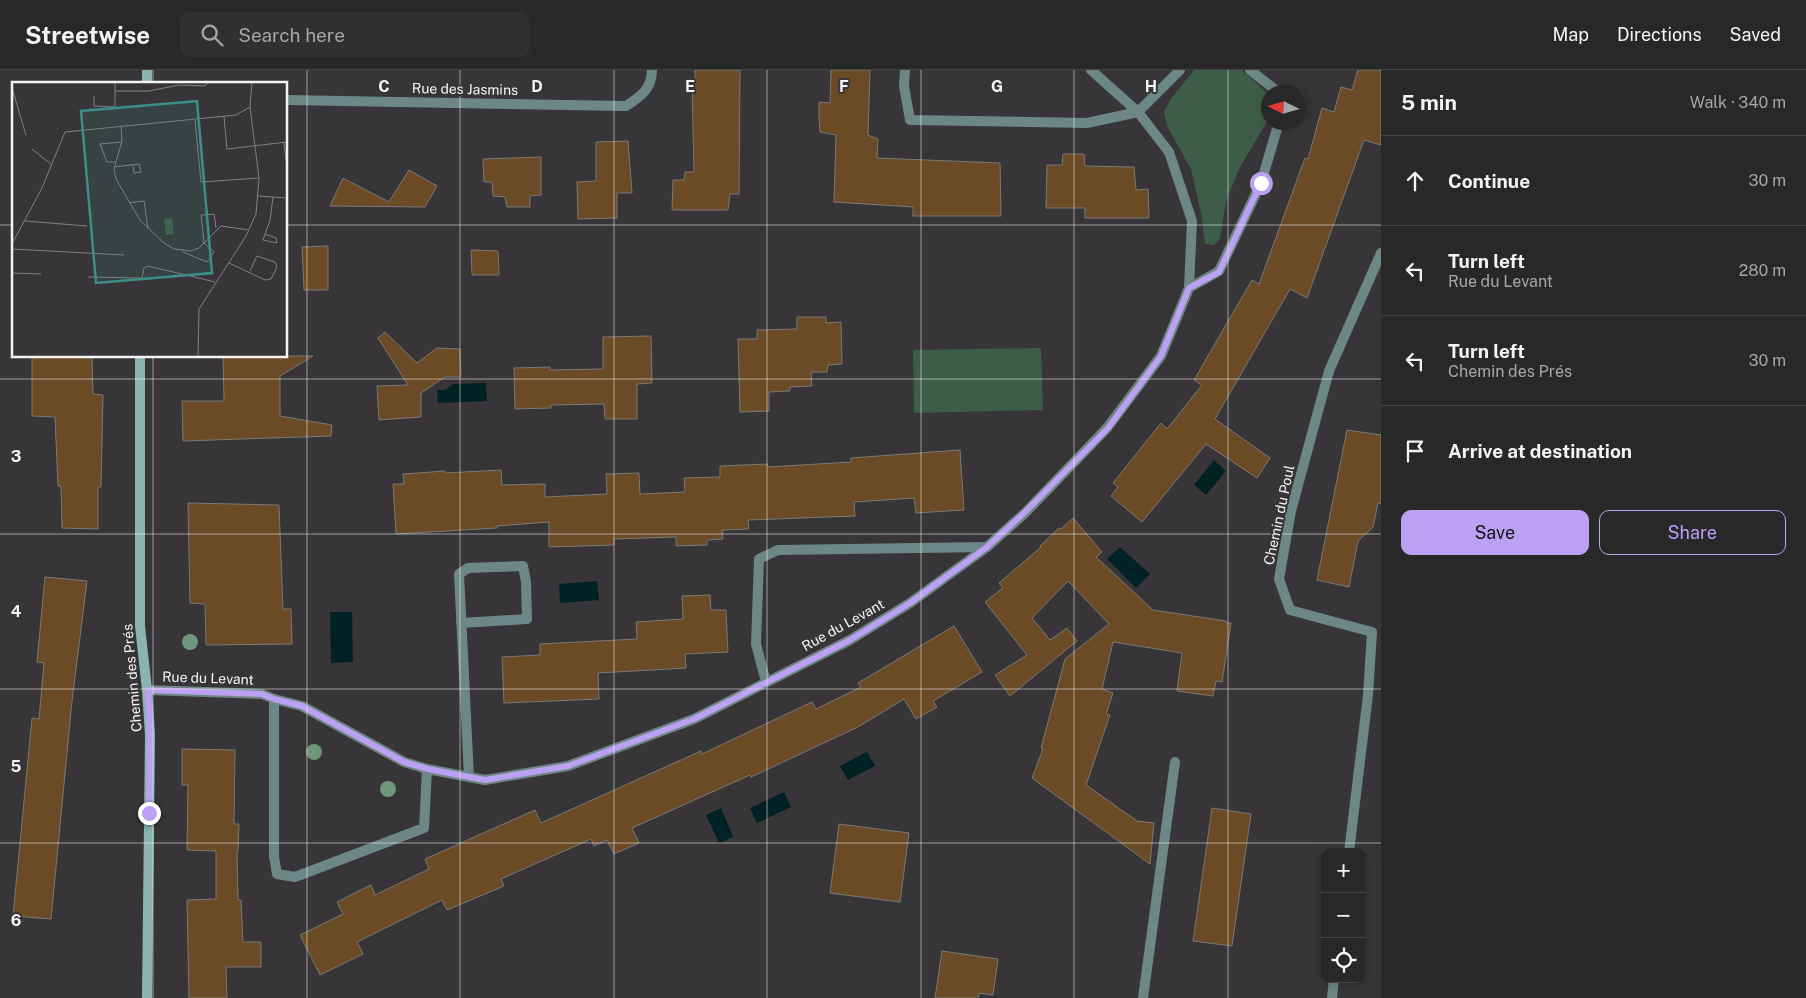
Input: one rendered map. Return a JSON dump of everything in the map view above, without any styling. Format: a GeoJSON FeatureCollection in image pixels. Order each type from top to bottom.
{"type":"FeatureCollection","features":[{"type":"Feature","properties":{"kind":"street","name":"Rue des Jasmins"},"geometry":{"type":"LineString","coordinates":[[288,100],[626,106],[644,94],[652,79],[652,70]]}},
{"type":"Feature","properties":{"kind":"street"},"geometry":{"type":"LineString","coordinates":[[905,70],[904,86],[910,120],[1087,123],[1138,112],[1180,70]]}},
{"type":"Feature","properties":{"kind":"street","name":"Rue du Levant"},"geometry":{"type":"LineString","coordinates":[[148,690],[262,694],[302,706],[404,762],[428,769],[485,780],[568,766],[694,719],[850,640],[910,603],[987,547],[1024,513],[1108,428],[1161,356],[1189,288],[1192,221],[1169,152],[1138,112],[1091,70]]}},
{"type":"Feature","properties":{"kind":"street"},"geometry":{"type":"LineString","coordinates":[[1250,70],[1269,85]]}},
{"type":"Feature","properties":{"kind":"street"},"geometry":{"type":"LineString","coordinates":[[1189,288],[1219,272],[1261,183],[1277,130]]}},
{"type":"Feature","properties":{"kind":"street","name":"Chemin du Poul"},"geometry":{"type":"LineString","coordinates":[[1349,848],[1368,695],[1372,632],[1290,610],[1279,579],[1291,511],[1329,372],[1381,253]]}},
{"type":"Feature","properties":{"kind":"street","name":"Chemin des Prés"},"geometry":{"type":"LineString","coordinates":[[140,358],[140,626],[148,690],[150,736],[147,998]]}},
{"type":"Feature","properties":{"kind":"street"},"geometry":{"type":"LineString","coordinates":[[766,682],[756,644],[759,559],[778,550],[987,547]]}},
{"type":"Feature","properties":{"kind":"street"},"geometry":{"type":"LineString","coordinates":[[461,623],[527,619],[526,582],[523,566],[468,568],[459,574],[461,623],[469,776]]}},
{"type":"Feature","properties":{"kind":"street"},"geometry":{"type":"LineString","coordinates":[[274,699],[274,857],[277,874],[295,877],[424,828],[428,769]]}},
{"type":"Feature","properties":{"kind":"street"},"geometry":{"type":"LineString","coordinates":[[1143,998],[1175,762]]}},
{"type":"Feature","properties":{"kind":"street"},"geometry":{"type":"LineString","coordinates":[[1332,998],[1334,983]]}},
{"type":"Feature","properties":{"kind":"green space"},"geometry":{"type":"Polygon","coordinates":[[[1194,70],[1242,70],[1261,88],[1262,130],[1240,167],[1226,201],[1220,239],[1214,245],[1205,244],[1202,218],[1191,169],[1167,126],[1164,112],[1170,100],[1194,70]]]}},
{"type":"Feature","properties":{"kind":"green space"},"geometry":{"type":"Polygon","coordinates":[[[1041,348],[1043,410],[914,413],[913,350],[1041,348]]]}},
{"type":"Feature","properties":{"kind":"water"},"geometry":{"type":"Polygon","coordinates":[[[486,383],[487,401],[438,403],[437,390],[445,390],[453,384],[486,383]]]}},
{"type":"Feature","properties":{"kind":"water"},"geometry":{"type":"Polygon","coordinates":[[[1214,460],[1226,471],[1206,495],[1194,485],[1214,460]]]}},
{"type":"Feature","properties":{"kind":"water"},"geometry":{"type":"Polygon","coordinates":[[[1120,547],[1150,574],[1136,588],[1107,559],[1120,547]]]}},
{"type":"Feature","properties":{"kind":"water"},"geometry":{"type":"Polygon","coordinates":[[[597,581],[599,600],[560,603],[559,584],[597,581]]]}},
{"type":"Feature","properties":{"kind":"water"},"geometry":{"type":"Polygon","coordinates":[[[330,612],[352,612],[353,662],[331,663],[330,612]]]}},
{"type":"Feature","properties":{"kind":"water"},"geometry":{"type":"Polygon","coordinates":[[[867,752],[875,766],[848,780],[840,766],[867,752]]]}},
{"type":"Feature","properties":{"kind":"water"},"geometry":{"type":"Polygon","coordinates":[[[784,792],[791,807],[757,823],[750,808],[784,792]]]}},
{"type":"Feature","properties":{"kind":"water"},"geometry":{"type":"Polygon","coordinates":[[[721,808],[733,837],[719,843],[706,815],[721,808]]]}},
{"type":"Feature","properties":{"kind":"building"},"geometry":{"type":"Polygon","coordinates":[[[695,70],[740,70],[739,194],[730,194],[728,210],[672,210],[673,180],[684,180],[685,172],[694,172],[692,86],[695,86],[695,70]]]}},
{"type":"Feature","properties":{"kind":"building"},"geometry":{"type":"Polygon","coordinates":[[[831,70],[870,70],[868,135],[878,139],[877,158],[1000,163],[1001,216],[913,216],[913,207],[834,202],[836,135],[820,132],[819,120],[819,102],[830,103],[831,70]]]}},
{"type":"Feature","properties":{"kind":"building"},"geometry":{"type":"Polygon","coordinates":[[[1358,70],[1381,70],[1381,145],[1364,140],[1307,298],[1290,289],[1215,419],[1270,458],[1257,478],[1206,444],[1142,522],[1111,496],[1118,487],[1113,483],[1161,423],[1167,429],[1202,385],[1194,380],[1252,280],[1259,284],[1305,158],[1308,159],[1322,108],[1334,112],[1341,87],[1352,90],[1358,70]]]}},
{"type":"Feature","properties":{"kind":"building"},"geometry":{"type":"Polygon","coordinates":[[[628,141],[632,193],[617,193],[617,218],[578,219],[577,182],[596,181],[596,142],[628,141]]]}},
{"type":"Feature","properties":{"kind":"building"},"geometry":{"type":"Polygon","coordinates":[[[1063,154],[1084,154],[1085,166],[1134,167],[1136,190],[1148,189],[1149,218],[1085,218],[1085,208],[1046,208],[1047,165],[1062,165],[1063,154]]]}},
{"type":"Feature","properties":{"kind":"building"},"geometry":{"type":"Polygon","coordinates":[[[541,157],[541,195],[530,196],[530,207],[507,207],[505,197],[493,196],[492,182],[484,182],[483,159],[541,157]]]}},
{"type":"Feature","properties":{"kind":"building"},"geometry":{"type":"Polygon","coordinates":[[[409,170],[437,186],[425,207],[330,206],[343,178],[389,202],[409,170]]]}},
{"type":"Feature","properties":{"kind":"building"},"geometry":{"type":"Polygon","coordinates":[[[328,246],[328,290],[304,290],[302,247],[328,246]]]}},
{"type":"Feature","properties":{"kind":"building"},"geometry":{"type":"Polygon","coordinates":[[[471,250],[498,251],[499,275],[472,275],[471,250]]]}},
{"type":"Feature","properties":{"kind":"building"},"geometry":{"type":"Polygon","coordinates":[[[797,317],[826,317],[826,323],[841,322],[842,364],[828,365],[827,372],[811,372],[812,386],[790,387],[790,391],[769,392],[769,411],[740,412],[738,339],[757,339],[757,330],[797,329],[797,317]]]}},
{"type":"Feature","properties":{"kind":"building"},"geometry":{"type":"Polygon","coordinates":[[[385,332],[417,363],[437,348],[460,349],[461,377],[445,377],[421,393],[421,417],[379,420],[377,386],[408,385],[378,338],[385,332]]]}},
{"type":"Feature","properties":{"kind":"building"},"geometry":{"type":"Polygon","coordinates":[[[651,336],[652,383],[637,384],[637,419],[605,419],[604,404],[551,405],[551,408],[515,409],[514,368],[550,367],[550,370],[603,369],[603,337],[651,336]]]}},
{"type":"Feature","properties":{"kind":"building"},"geometry":{"type":"Polygon","coordinates":[[[313,356],[280,376],[280,416],[332,425],[331,436],[183,441],[182,401],[224,401],[223,358],[313,356]]]}},
{"type":"Feature","properties":{"kind":"building"},"geometry":{"type":"Polygon","coordinates":[[[32,358],[92,358],[93,394],[103,395],[101,487],[98,487],[98,529],[62,528],[61,486],[58,486],[55,417],[32,416],[32,358]]]}},
{"type":"Feature","properties":{"kind":"building"},"geometry":{"type":"Polygon","coordinates":[[[1347,430],[1381,435],[1381,504],[1378,503],[1373,527],[1358,541],[1349,587],[1317,580],[1347,430]]]}},
{"type":"Feature","properties":{"kind":"building"},"geometry":{"type":"Polygon","coordinates":[[[960,450],[964,510],[916,513],[914,498],[854,502],[855,516],[748,520],[749,529],[722,530],[723,539],[707,540],[707,545],[676,546],[676,537],[614,539],[614,545],[549,547],[549,522],[497,526],[497,528],[396,534],[393,484],[404,484],[403,474],[501,470],[502,485],[545,484],[545,497],[607,494],[606,474],[639,473],[640,494],[685,492],[684,478],[720,477],[720,466],[767,464],[768,467],[851,462],[851,458],[960,450]]]}},
{"type":"Feature","properties":{"kind":"building"},"geometry":{"type":"Polygon","coordinates":[[[188,503],[279,505],[283,609],[291,609],[292,644],[206,645],[205,604],[190,603],[188,503]]]}},
{"type":"Feature","properties":{"kind":"building"},"geometry":{"type":"Polygon","coordinates":[[[1073,518],[1102,552],[1096,557],[1153,610],[1231,623],[1222,682],[1216,681],[1213,696],[1177,691],[1182,653],[1113,642],[1102,689],[1113,693],[1106,714],[1110,715],[1086,785],[1137,821],[1154,823],[1150,864],[1032,778],[1043,749],[1041,748],[1065,659],[1109,624],[1068,581],[1032,618],[1050,640],[1067,628],[1077,641],[1010,696],[995,675],[1027,655],[985,602],[1003,588],[999,583],[1041,547],[1059,528],[1061,529],[1073,518]]]}},
{"type":"Feature","properties":{"kind":"building"},"geometry":{"type":"Polygon","coordinates":[[[45,577],[87,581],[72,701],[51,919],[13,916],[32,718],[39,719],[44,663],[37,662],[45,577]]]}},
{"type":"Feature","properties":{"kind":"building"},"geometry":{"type":"Polygon","coordinates":[[[710,595],[711,610],[726,610],[728,652],[685,654],[686,668],[598,673],[599,699],[504,703],[502,657],[540,655],[540,644],[637,639],[636,622],[683,619],[682,596],[710,595]]]}},
{"type":"Feature","properties":{"kind":"building"},"geometry":{"type":"Polygon","coordinates":[[[954,626],[982,672],[933,701],[937,707],[916,719],[904,699],[858,727],[751,777],[750,775],[632,828],[639,843],[614,854],[607,840],[594,846],[591,839],[501,879],[504,886],[447,910],[442,900],[357,942],[363,954],[320,975],[300,935],[343,914],[337,902],[371,885],[375,895],[429,869],[425,859],[535,810],[541,823],[701,751],[702,754],[812,702],[816,709],[861,687],[858,683],[954,626]]]}},
{"type":"Feature","properties":{"kind":"building"},"geometry":{"type":"Polygon","coordinates":[[[182,749],[235,750],[234,824],[239,824],[237,851],[238,900],[241,900],[243,942],[261,942],[261,967],[226,967],[227,998],[189,998],[187,900],[216,899],[216,851],[187,850],[188,785],[182,785],[182,749]]]}},
{"type":"Feature","properties":{"kind":"building"},"geometry":{"type":"Polygon","coordinates":[[[1212,808],[1251,814],[1232,946],[1193,941],[1212,808]]]}},
{"type":"Feature","properties":{"kind":"building"},"geometry":{"type":"Polygon","coordinates":[[[839,824],[909,833],[900,902],[830,893],[839,824]]]}},
{"type":"Feature","properties":{"kind":"building"},"geometry":{"type":"Polygon","coordinates":[[[942,951],[998,959],[993,995],[979,993],[978,998],[935,998],[942,951]]]}},
{"type":"Feature","properties":{"kind":"route"},"geometry":{"type":"LineString","coordinates":[[149,813],[150,736],[148,690],[262,694],[302,706],[404,762],[428,769],[485,780],[568,766],[694,719],[850,640],[910,603],[987,547],[1024,513],[1108,428],[1161,356],[1189,288],[1219,272],[1261,183]]}}]}
